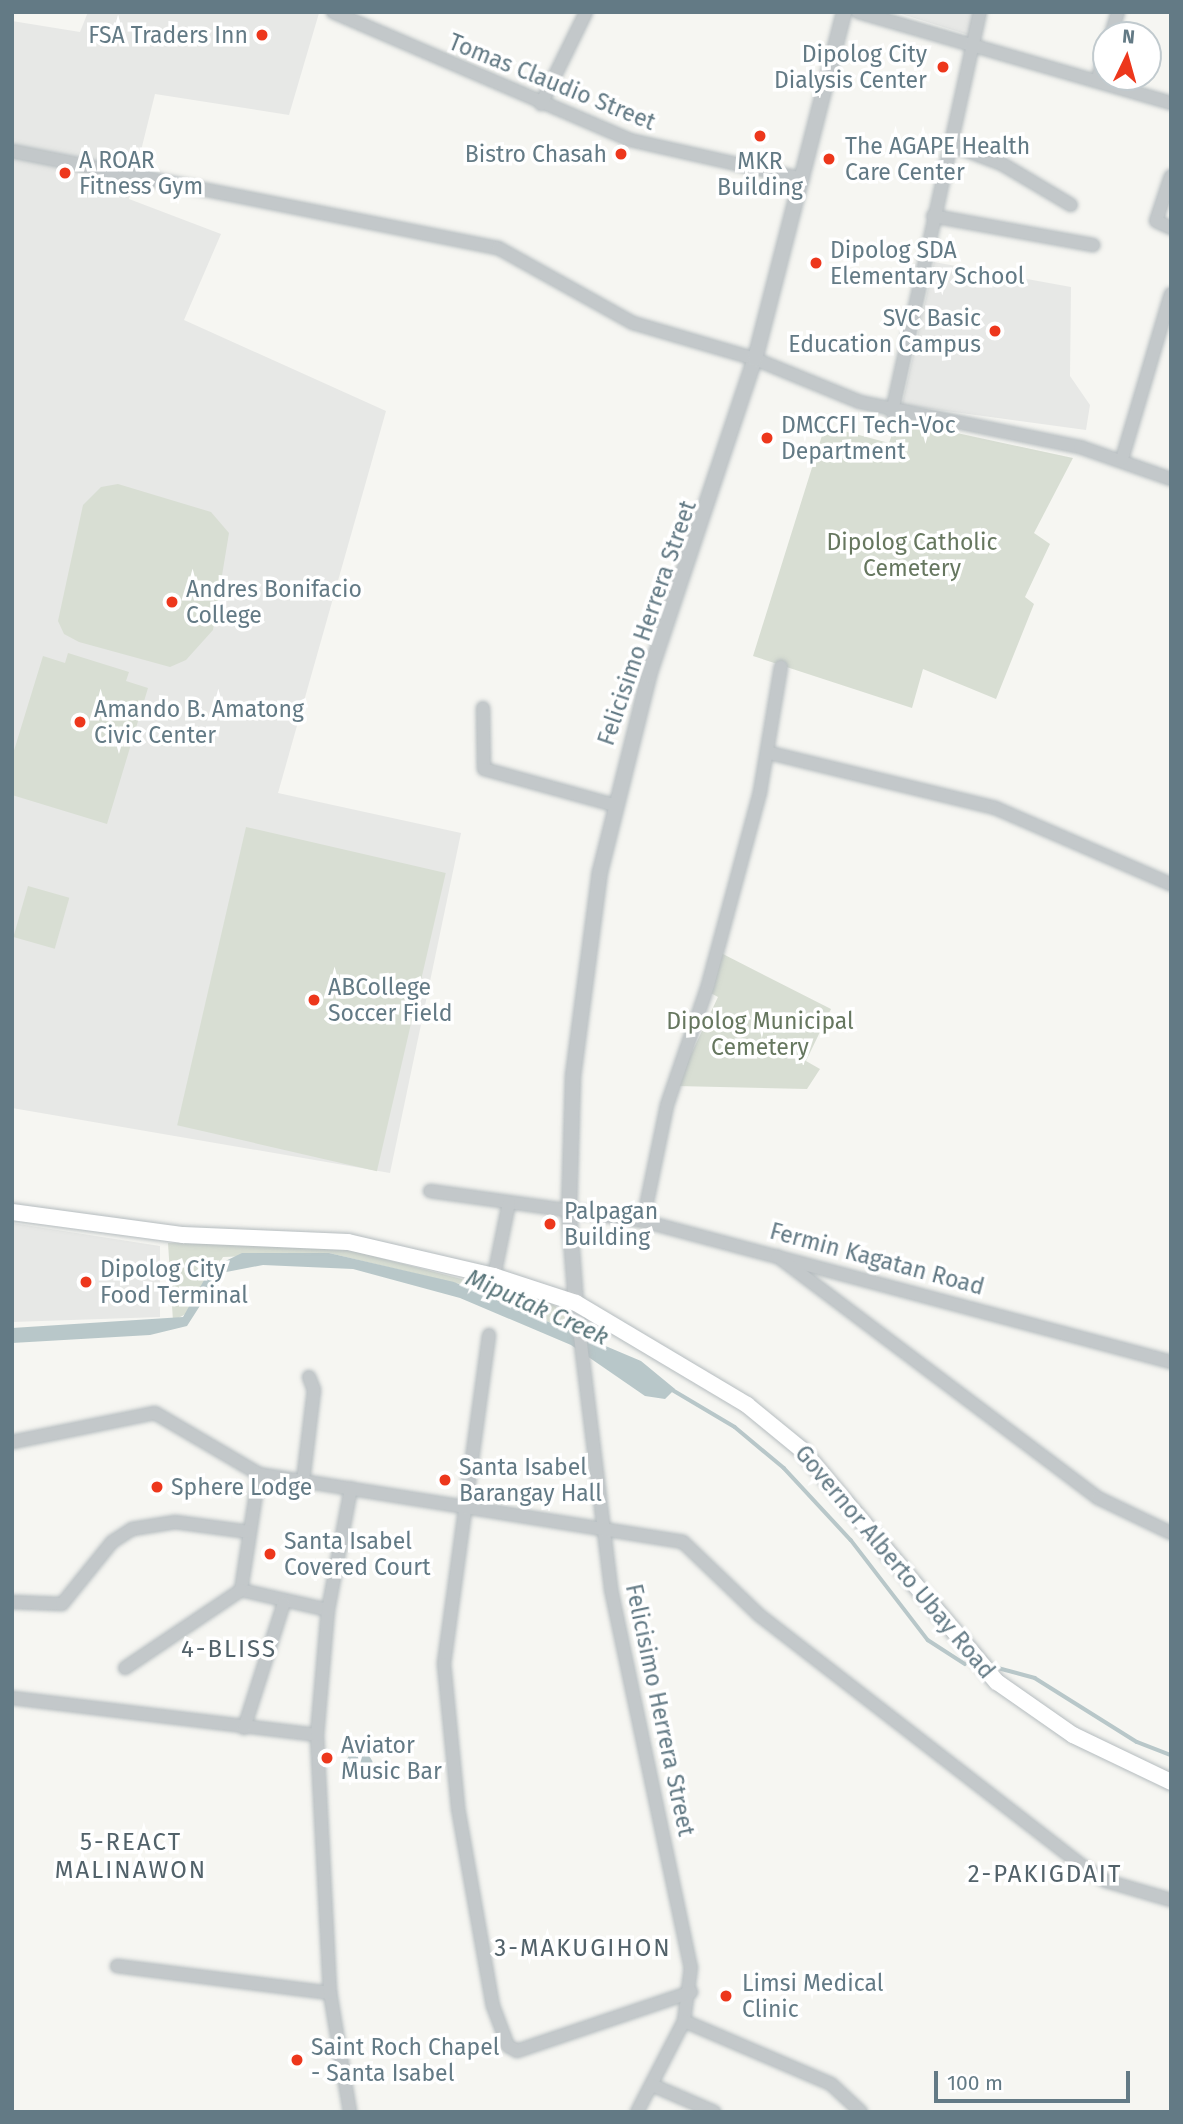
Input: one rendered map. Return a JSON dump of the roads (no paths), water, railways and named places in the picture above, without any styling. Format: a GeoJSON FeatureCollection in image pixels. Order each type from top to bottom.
{"type":"FeatureCollection","features":[{"type":"Feature","properties":{"kind":"main road","name":"Governor Alberto Ubay Road"},"geometry":{"type":"LineString","coordinates":[[12,1212],[183,1236],[348,1242],[494,1276],[577,1304],[747,1405],[802,1450],[997,1682],[1073,1735],[1171,1782]]}},
{"type":"Feature","properties":{"kind":"street","name":"Tomas Claudio Street"},"geometry":{"type":"LineString","coordinates":[[333,12],[541,104],[650,145],[803,179]]}},
{"type":"Feature","properties":{"kind":"street"},"geometry":{"type":"LineString","coordinates":[[541,104],[586,12]]}},
{"type":"Feature","properties":{"kind":"street","name":"Felicisimo Herrera Street"},"geometry":{"type":"LineString","coordinates":[[637,2112],[684,2021],[691,1992],[601,1527],[569,1211],[579,1003],[614,805],[649,675],[755,359],[844,12]]}},
{"type":"Feature","properties":{"kind":"street"},"geometry":{"type":"LineString","coordinates":[[858,12],[1092,80]]}},
{"type":"Feature","properties":{"kind":"street"},"geometry":{"type":"LineString","coordinates":[[892,412],[948,144],[980,12]]}},
{"type":"Feature","properties":{"kind":"street"},"geometry":{"type":"LineString","coordinates":[[1129,91],[1171,103]]}},
{"type":"Feature","properties":{"kind":"street"},"geometry":{"type":"LineString","coordinates":[[948,144],[1003,164],[1071,205]]}},
{"type":"Feature","properties":{"kind":"street"},"geometry":{"type":"LineString","coordinates":[[12,151],[498,248],[633,323],[755,359],[892,412],[1122,459],[1171,479]]}},
{"type":"Feature","properties":{"kind":"street"},"geometry":{"type":"LineString","coordinates":[[1171,176],[1156,221],[1171,228]]}},
{"type":"Feature","properties":{"kind":"street"},"geometry":{"type":"LineString","coordinates":[[933,216],[1093,245]]}},
{"type":"Feature","properties":{"kind":"street"},"geometry":{"type":"LineString","coordinates":[[1122,459],[1171,294]]}},
{"type":"Feature","properties":{"kind":"street"},"geometry":{"type":"LineString","coordinates":[[643,1221],[667,1105],[708,985],[770,753],[781,667]]}},
{"type":"Feature","properties":{"kind":"street"},"geometry":{"type":"LineString","coordinates":[[483,708],[484,769],[614,805]]}},
{"type":"Feature","properties":{"kind":"street"},"geometry":{"type":"LineString","coordinates":[[770,753],[995,808],[1171,884]]}},
{"type":"Feature","properties":{"kind":"street","name":"Fermin Kagatan Road"},"geometry":{"type":"LineString","coordinates":[[430,1191],[643,1221],[772,1252],[1171,1362]]}},
{"type":"Feature","properties":{"kind":"street"},"geometry":{"type":"LineString","coordinates":[[494,1276],[509,1203]]}},
{"type":"Feature","properties":{"kind":"street"},"geometry":{"type":"LineString","coordinates":[[772,1252],[1098,1498],[1171,1533]]}},
{"type":"Feature","properties":{"kind":"street"},"geometry":{"type":"LineString","coordinates":[[489,1335],[449,1592],[445,1688],[474,1903],[493,2006],[508,2046],[524,2050],[691,1992]]}},
{"type":"Feature","properties":{"kind":"street"},"geometry":{"type":"LineString","coordinates":[[303,1481],[313,1390],[309,1377]]}},
{"type":"Feature","properties":{"kind":"street"},"geometry":{"type":"LineString","coordinates":[[12,1442],[155,1413],[259,1474],[462,1508],[601,1527],[694,1549],[759,1615],[1085,1868],[1106,1881],[1171,1900]]}},
{"type":"Feature","properties":{"kind":"street"},"geometry":{"type":"LineString","coordinates":[[125,1668],[241,1590],[259,1474]]}},
{"type":"Feature","properties":{"kind":"street"},"geometry":{"type":"LineString","coordinates":[[350,2112],[330,1993],[317,1735],[328,1610],[351,1489]]}},
{"type":"Feature","properties":{"kind":"street"},"geometry":{"type":"LineString","coordinates":[[12,1602],[62,1604],[112,1542],[132,1529],[175,1522],[249,1532]]}},
{"type":"Feature","properties":{"kind":"street"},"geometry":{"type":"LineString","coordinates":[[241,1590],[284,1603],[328,1610]]}},
{"type":"Feature","properties":{"kind":"street"},"geometry":{"type":"LineString","coordinates":[[244,1728],[284,1603]]}},
{"type":"Feature","properties":{"kind":"street"},"geometry":{"type":"LineString","coordinates":[[12,1698],[317,1735]]}},
{"type":"Feature","properties":{"kind":"street"},"geometry":{"type":"LineString","coordinates":[[117,1966],[330,1993]]}},
{"type":"Feature","properties":{"kind":"street"},"geometry":{"type":"LineString","coordinates":[[684,2021],[831,2084],[861,2112]]}},
{"type":"Feature","properties":{"kind":"street"},"geometry":{"type":"LineString","coordinates":[[652,2085],[714,2112]]}},
{"type":"Feature","properties":{"kind":"waterway","name":"Miputak Creek"},"geometry":{"type":"LineString","coordinates":[[671,1389],[735,1427],[784,1468],[851,1540],[928,1640],[965,1664]]}},
{"type":"Feature","properties":{"kind":"waterway","name":"Miputak Creek"},"geometry":{"type":"LineString","coordinates":[[998,1668],[1035,1678],[1137,1742],[1171,1755]]}},
{"type":"Feature","properties":{"kind":"place","name":"FSA Traders Inn"},"geometry":{"type":"Point","coordinates":[262,35]}},
{"type":"Feature","properties":{"kind":"place","name":"Dipolog City Dialysis Center"},"geometry":{"type":"Point","coordinates":[943,67]}},
{"type":"Feature","properties":{"kind":"place","name":"MKR Building"},"geometry":{"type":"Point","coordinates":[760,136]}},
{"type":"Feature","properties":{"kind":"place","name":"Bistro Chasah"},"geometry":{"type":"Point","coordinates":[621,154]}},
{"type":"Feature","properties":{"kind":"place","name":"The AGAPE Health Care Center"},"geometry":{"type":"Point","coordinates":[829,159]}},
{"type":"Feature","properties":{"kind":"place","name":"A ROAR Fitness Gym"},"geometry":{"type":"Point","coordinates":[65,173]}},
{"type":"Feature","properties":{"kind":"place","name":"Dipolog SDA Elementary School"},"geometry":{"type":"Point","coordinates":[816,263]}},
{"type":"Feature","properties":{"kind":"place","name":"SVC Basic Education Campus"},"geometry":{"type":"Point","coordinates":[995,331]}},
{"type":"Feature","properties":{"kind":"place","name":"DMCCFI Tech-Voc Department"},"geometry":{"type":"Point","coordinates":[767,438]}},
{"type":"Feature","properties":{"kind":"place","name":"Andres Bonifacio College"},"geometry":{"type":"Point","coordinates":[172,602]}},
{"type":"Feature","properties":{"kind":"place","name":"Amando B. Amatong Civic Center"},"geometry":{"type":"Point","coordinates":[80,722]}},
{"type":"Feature","properties":{"kind":"place","name":"ABCollege Soccer Field"},"geometry":{"type":"Point","coordinates":[314,1000]}},
{"type":"Feature","properties":{"kind":"place","name":"Palpagan Building"},"geometry":{"type":"Point","coordinates":[550,1224]}},
{"type":"Feature","properties":{"kind":"place","name":"Dipolog City Food Terminal"},"geometry":{"type":"Point","coordinates":[86,1282]}},
{"type":"Feature","properties":{"kind":"place","name":"Santa Isabel Barangay Hall"},"geometry":{"type":"Point","coordinates":[445,1480]}},
{"type":"Feature","properties":{"kind":"place","name":"Sphere Lodge"},"geometry":{"type":"Point","coordinates":[157,1487]}},
{"type":"Feature","properties":{"kind":"place","name":"Santa Isabel Covered Court"},"geometry":{"type":"Point","coordinates":[270,1554]}},
{"type":"Feature","properties":{"kind":"place","name":"Aviator Music Bar"},"geometry":{"type":"Point","coordinates":[327,1758]}},
{"type":"Feature","properties":{"kind":"place","name":"Limsi Medical Clinic"},"geometry":{"type":"Point","coordinates":[726,1996]}},
{"type":"Feature","properties":{"kind":"place","name":"Saint Roch Chapel - Santa Isabel"},"geometry":{"type":"Point","coordinates":[297,2060]}},
{"type":"Feature","properties":{"kind":"district","name":"4-BLISS"},"geometry":{"type":"Point","coordinates":[229,1650]}},
{"type":"Feature","properties":{"kind":"district","name":"5-REACT MALINAWON"},"geometry":{"type":"Point","coordinates":[131,1857]}},
{"type":"Feature","properties":{"kind":"district","name":"2-PAKIGDAIT"},"geometry":{"type":"Point","coordinates":[1045,1875]}},
{"type":"Feature","properties":{"kind":"district","name":"3-MAKUGIHON"},"geometry":{"type":"Point","coordinates":[583,1949]}},
{"type":"Feature","properties":{"kind":"park label","name":"Dipolog Catholic Cemetery"},"geometry":{"type":"Point","coordinates":[912,555]}},
{"type":"Feature","properties":{"kind":"park label","name":"Dipolog Municipal Cemetery"},"geometry":{"type":"Point","coordinates":[760,1034]}}]}
